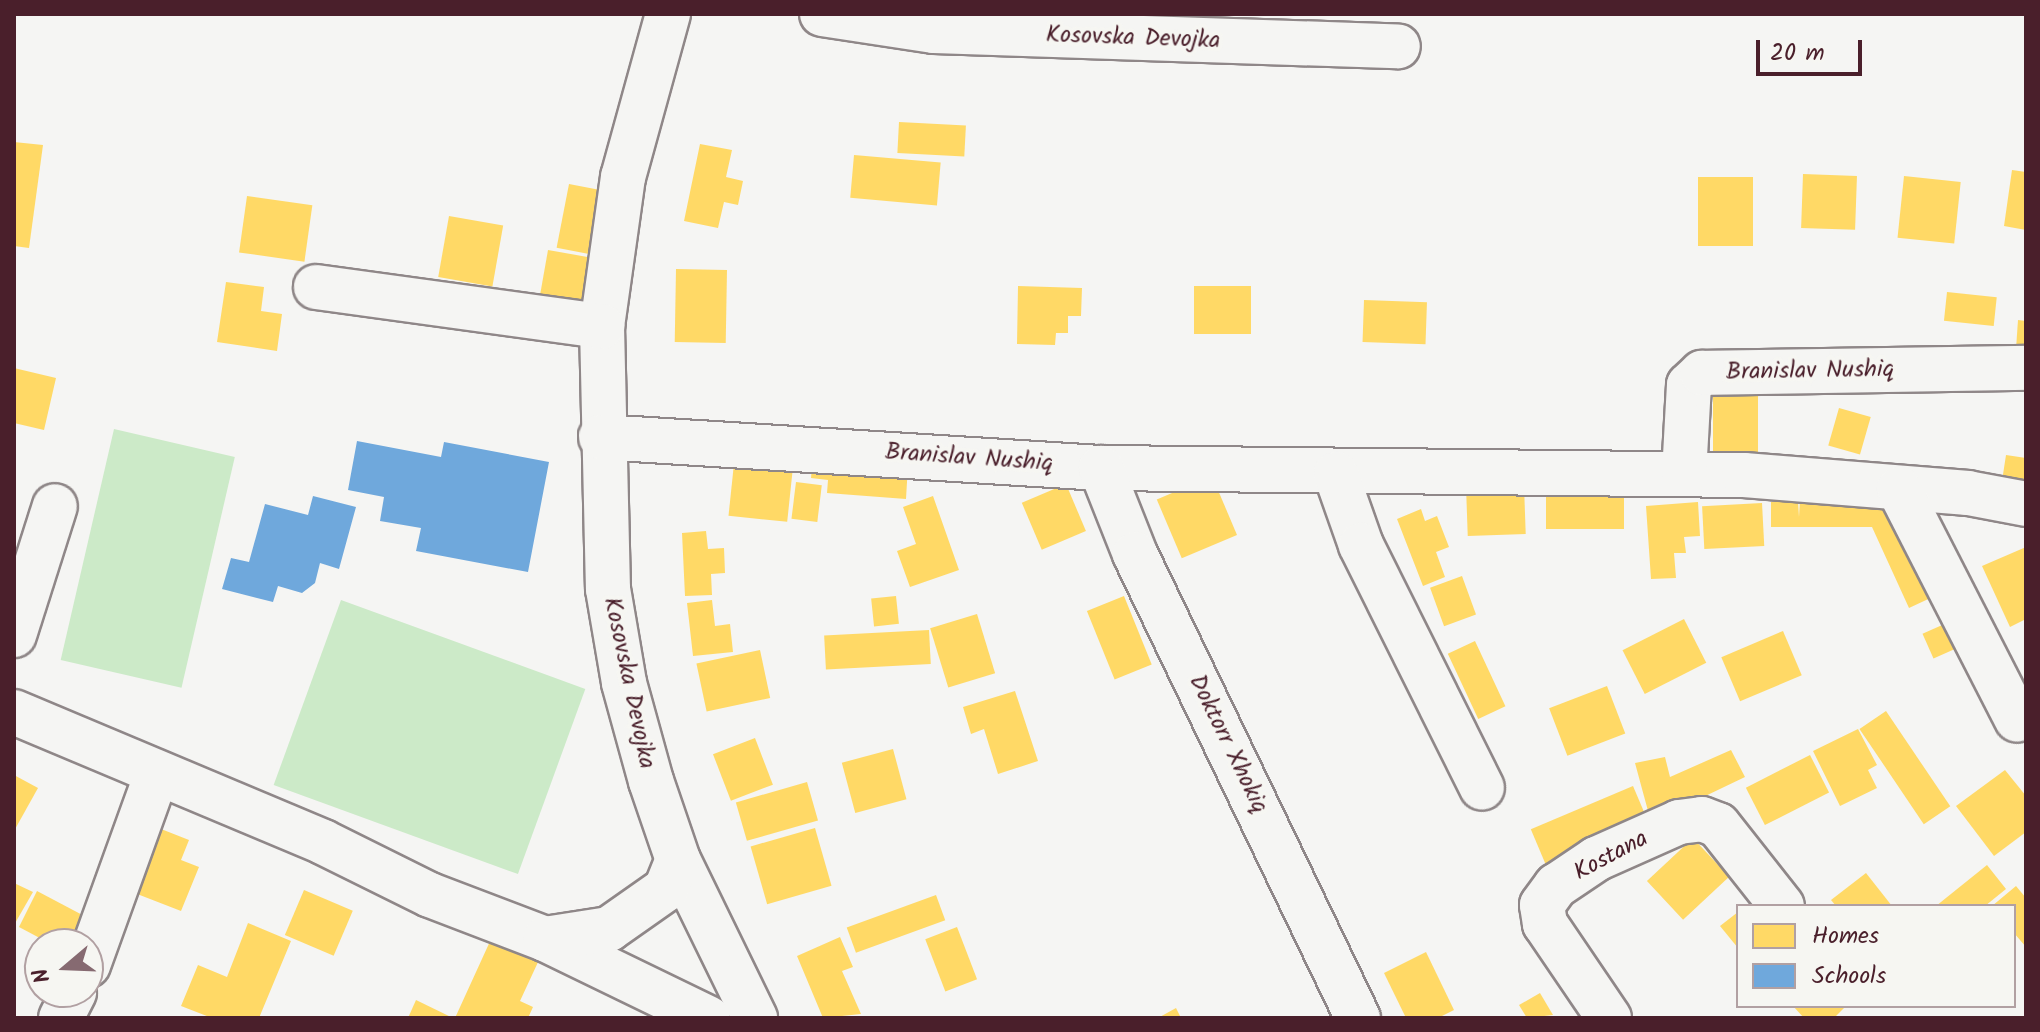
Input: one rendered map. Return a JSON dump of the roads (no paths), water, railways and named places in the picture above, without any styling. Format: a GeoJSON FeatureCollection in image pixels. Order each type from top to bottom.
{"type":"FeatureCollection","features":[{"type":"Feature","properties":{"kind":"street","name":"Kosovska Devojka"},"geometry":{"type":"LineString","coordinates":[[668,14],[623,177],[602,326],[601,437],[608,589],[624,683],[678,860],[755,1018]]}},
{"type":"Feature","properties":{"kind":"street","name":"Kosovska Devojka"},"geometry":{"type":"LineString","coordinates":[[822,14],[934,31],[1398,46]]}},
{"type":"Feature","properties":{"kind":"street"},"geometry":{"type":"LineString","coordinates":[[316,287],[602,326]]}},
{"type":"Feature","properties":{"kind":"street","name":"Branislav Nushiq"},"geometry":{"type":"LineString","coordinates":[[1684,474],[1689,385],[1702,373],[2026,368]]}},
{"type":"Feature","properties":{"kind":"street","name":"Branislav Nushiq"},"geometry":{"type":"LineString","coordinates":[[601,437],[1101,468],[1336,474],[1684,474],[1968,493],[2026,504]]}},
{"type":"Feature","properties":{"kind":"street","name":"Doktorr Xhokiq"},"geometry":{"type":"LineString","coordinates":[[1101,468],[1135,554],[1358,1018]]}},
{"type":"Feature","properties":{"kind":"street"},"geometry":{"type":"LineString","coordinates":[[1336,474],[1361,545],[1413,656],[1482,788]]}},
{"type":"Feature","properties":{"kind":"street"},"geometry":{"type":"LineString","coordinates":[[1899,489],[2017,720]]}},
{"type":"Feature","properties":{"kind":"street"},"geometry":{"type":"LineString","coordinates":[[14,635],[55,506]]}},
{"type":"Feature","properties":{"kind":"street"},"geometry":{"type":"LineString","coordinates":[[14,712],[156,776],[545,939],[699,1016]]}},
{"type":"Feature","properties":{"kind":"street"},"geometry":{"type":"LineString","coordinates":[[101,928],[156,776]]}},
{"type":"Feature","properties":{"kind":"street","name":"Kostana"},"geometry":{"type":"LineString","coordinates":[[1609,1018],[1545,924],[1542,905],[1556,886],[1596,859],[1679,822],[1702,819],[1718,825],[1780,904]]}},
{"type":"Feature","properties":{"kind":"street"},"geometry":{"type":"LineString","coordinates":[[545,939],[609,929],[666,889],[678,860]]}}]}
